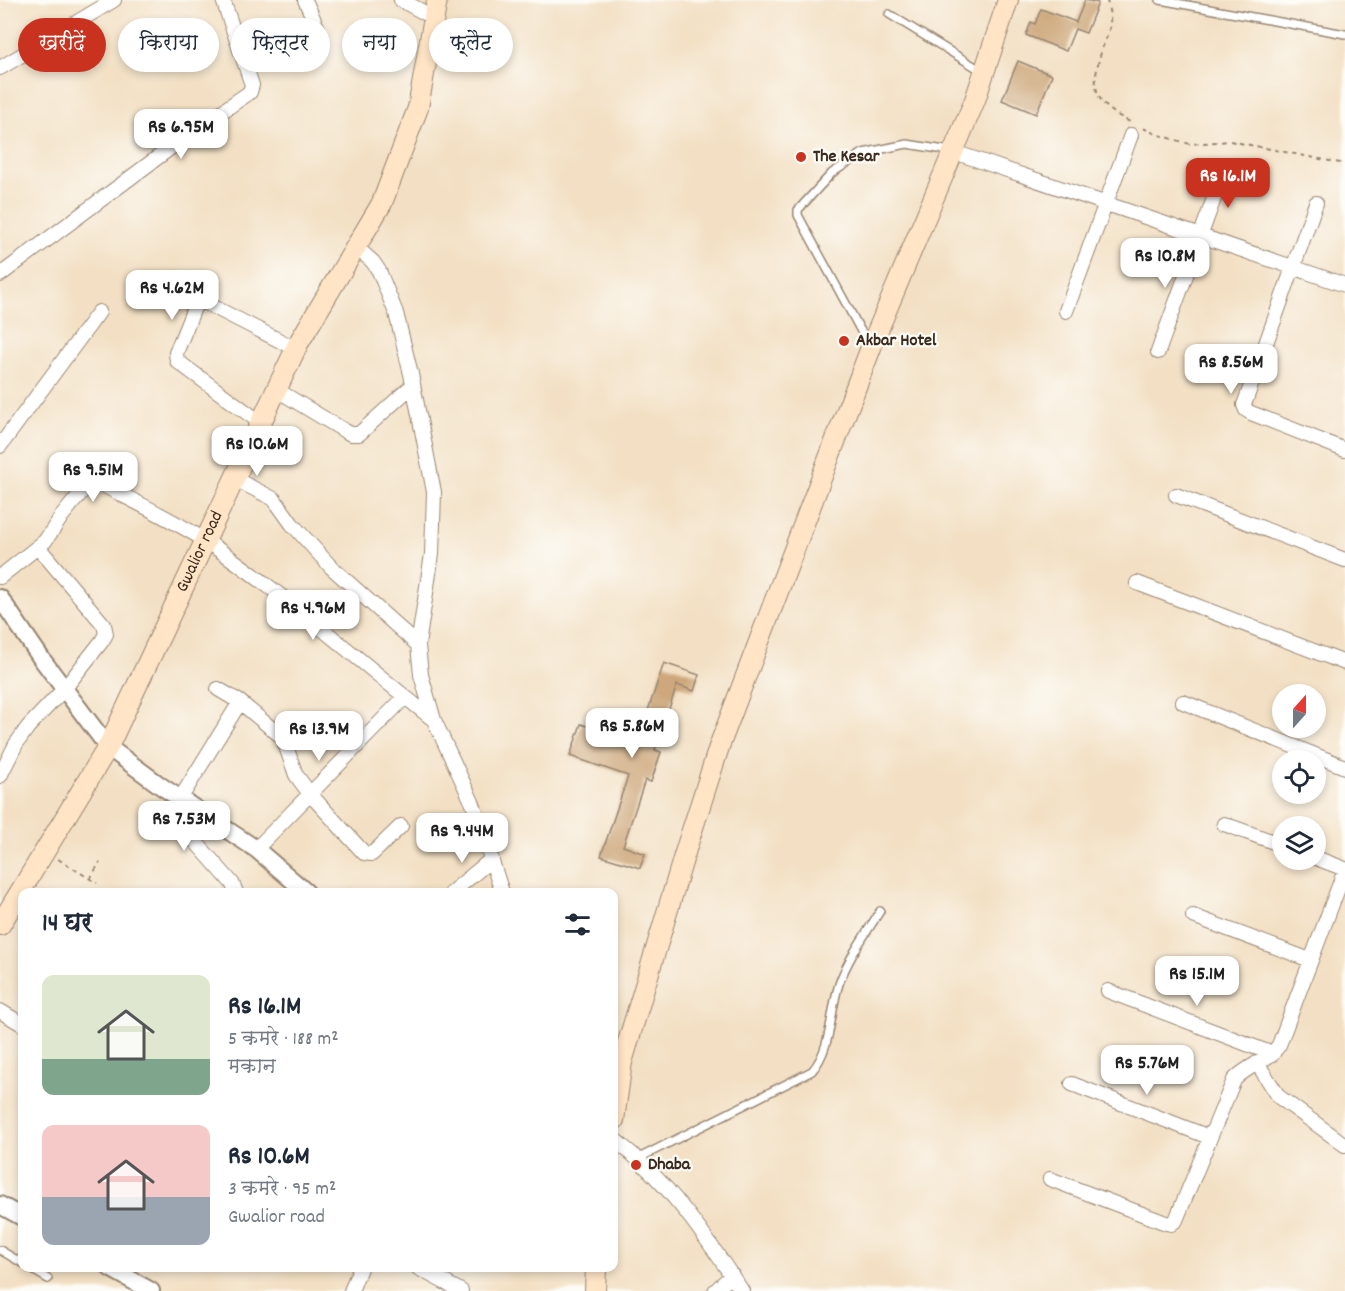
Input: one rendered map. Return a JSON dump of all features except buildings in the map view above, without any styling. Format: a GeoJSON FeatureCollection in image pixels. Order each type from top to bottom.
{"type":"FeatureCollection","features":[{"type":"Feature","properties":{"kind":"main road"},"geometry":{"type":"LineString","coordinates":[[618,1058],[720,744],[871,349],[975,100],[1008,0]]}},
{"type":"Feature","properties":{"kind":"main road","name":"Gwalior road"},"geometry":{"type":"LineString","coordinates":[[22,888],[108,747],[296,349],[382,203],[418,108],[435,9]]}},
{"type":"Feature","properties":{"kind":"main road","name":"Gwalior road"},"geometry":{"type":"LineString","coordinates":[[0,925],[18,895]]}},
{"type":"Feature","properties":{"kind":"main road"},"geometry":{"type":"LineString","coordinates":[[595,1291],[596,1272]]}},
{"type":"Feature","properties":{"kind":"street"},"geometry":{"type":"LineString","coordinates":[[0,68],[114,0]]}},
{"type":"Feature","properties":{"kind":"street"},"geometry":{"type":"LineString","coordinates":[[0,275],[252,90],[223,0]]}},
{"type":"Feature","properties":{"kind":"street"},"geometry":{"type":"LineString","coordinates":[[305,0],[313,18]]}},
{"type":"Feature","properties":{"kind":"street"},"geometry":{"type":"LineString","coordinates":[[401,0],[435,9]]}},
{"type":"Feature","properties":{"kind":"street"},"geometry":{"type":"LineString","coordinates":[[1066,311],[1131,135]]}},
{"type":"Feature","properties":{"kind":"street"},"geometry":{"type":"LineString","coordinates":[[954,152],[1345,285]]}},
{"type":"Feature","properties":{"kind":"street"},"geometry":{"type":"LineString","coordinates":[[1158,352],[1224,171]]}},
{"type":"Feature","properties":{"kind":"street"},"geometry":{"type":"LineString","coordinates":[[1316,203],[1244,405],[1251,413],[1345,450]]}},
{"type":"Feature","properties":{"kind":"street"},"geometry":{"type":"LineString","coordinates":[[356,247],[373,262],[396,313],[434,492],[432,554],[418,645],[421,675],[434,720],[473,804],[501,888]]}},
{"type":"Feature","properties":{"kind":"street"},"geometry":{"type":"LineString","coordinates":[[261,423],[177,362],[176,353],[196,303],[204,302],[296,349]]}},
{"type":"Feature","properties":{"kind":"street"},"geometry":{"type":"LineString","coordinates":[[0,446],[99,312]]}},
{"type":"Feature","properties":{"kind":"street"},"geometry":{"type":"LineString","coordinates":[[277,390],[351,434],[359,434],[413,385]]}},
{"type":"Feature","properties":{"kind":"street"},"geometry":{"type":"LineString","coordinates":[[235,479],[274,499],[292,524],[331,567],[418,645]]}},
{"type":"Feature","properties":{"kind":"street"},"geometry":{"type":"LineString","coordinates":[[0,577],[38,548],[93,481],[206,541],[282,596],[434,720]]}},
{"type":"Feature","properties":{"kind":"street"},"geometry":{"type":"LineString","coordinates":[[1176,495],[1345,560]]}},
{"type":"Feature","properties":{"kind":"street"},"geometry":{"type":"LineString","coordinates":[[0,776],[16,744],[28,727],[65,688],[102,641],[105,629],[38,548]]}},
{"type":"Feature","properties":{"kind":"street"},"geometry":{"type":"LineString","coordinates":[[1137,583],[1345,663]]}},
{"type":"Feature","properties":{"kind":"street"},"geometry":{"type":"LineString","coordinates":[[0,598],[41,658],[108,747],[180,799],[256,849],[301,888]]}},
{"type":"Feature","properties":{"kind":"street"},"geometry":{"type":"LineString","coordinates":[[218,689],[240,702],[283,738],[296,776],[367,855],[372,854],[401,826]]}},
{"type":"Feature","properties":{"kind":"street"},"geometry":{"type":"LineString","coordinates":[[256,849],[405,697]]}},
{"type":"Feature","properties":{"kind":"street"},"geometry":{"type":"LineString","coordinates":[[180,799],[240,702]]}},
{"type":"Feature","properties":{"kind":"street"},"geometry":{"type":"LineString","coordinates":[[1183,702],[1345,767]]}},
{"type":"Feature","properties":{"kind":"street"},"geometry":{"type":"LineString","coordinates":[[195,809],[186,826],[186,831],[234,888]]}},
{"type":"Feature","properties":{"kind":"street"},"geometry":{"type":"LineString","coordinates":[[1224,824],[1272,841]]}},
{"type":"Feature","properties":{"kind":"street"},"geometry":{"type":"LineString","coordinates":[[457,888],[492,859]]}},
{"type":"Feature","properties":{"kind":"street"},"geometry":{"type":"LineString","coordinates":[[1050,1179],[1171,1224],[1176,1220],[1234,1080],[1240,1073],[1273,1054],[1279,1045],[1345,869],[1326,862]]}},
{"type":"Feature","properties":{"kind":"street"},"geometry":{"type":"LineString","coordinates":[[1193,916],[1310,960]]}},
{"type":"Feature","properties":{"kind":"street"},"geometry":{"type":"LineString","coordinates":[[1108,991],[1273,1054]]}},
{"type":"Feature","properties":{"kind":"street"},"geometry":{"type":"LineString","coordinates":[[0,1011],[18,1022]]}},
{"type":"Feature","properties":{"kind":"street"},"geometry":{"type":"LineString","coordinates":[[1257,1063],[1280,1097],[1345,1145]]}},
{"type":"Feature","properties":{"kind":"street"},"geometry":{"type":"LineString","coordinates":[[1072,1084],[1209,1137]]}},
{"type":"Feature","properties":{"kind":"street"},"geometry":{"type":"LineString","coordinates":[[618,1142],[639,1158],[666,1185],[695,1222],[742,1291]]}},
{"type":"Feature","properties":{"kind":"street"},"geometry":{"type":"LineString","coordinates":[[0,1205],[18,1215]]}},
{"type":"Feature","properties":{"kind":"street"},"geometry":{"type":"LineString","coordinates":[[117,1272],[151,1291]]}},
{"type":"Feature","properties":{"kind":"street"},"geometry":{"type":"LineString","coordinates":[[351,1291],[358,1272]]}},
{"type":"Feature","properties":{"kind":"street"},"geometry":{"type":"LineString","coordinates":[[425,1272],[461,1291]]}},
{"type":"Feature","properties":{"kind":"street"},"geometry":{"type":"LineString","coordinates":[[715,1291],[732,1275]]}},
{"type":"Feature","properties":{"kind":"lane"},"geometry":{"type":"LineString","coordinates":[[1160,0],[1345,34]]}},
{"type":"Feature","properties":{"kind":"lane"},"geometry":{"type":"LineString","coordinates":[[889,14],[984,73]]}},
{"type":"Feature","properties":{"kind":"lane"},"geometry":{"type":"LineString","coordinates":[[871,349],[798,215],[798,210],[832,173],[863,153],[907,144],[954,152]]}},
{"type":"Feature","properties":{"kind":"lane"},"geometry":{"type":"LineString","coordinates":[[639,1158],[812,1071],[826,1040],[843,974],[880,911]]}},
{"type":"Feature","properties":{"kind":"lane"},"geometry":{"type":"LineString","coordinates":[[0,1250],[18,1261]]}},
{"type":"Feature","properties":{"kind":"lane"},"geometry":{"type":"LineString","coordinates":[[36,1272],[48,1279]]}},
{"type":"Feature","properties":{"kind":"path"},"geometry":{"type":"LineString","coordinates":[[1107,0],[1110,24],[1099,59],[1095,88],[1101,103],[1118,116],[1156,134],[1190,144],[1230,141],[1345,164]]}},
{"type":"Feature","properties":{"kind":"path"},"geometry":{"type":"LineString","coordinates":[[45,851],[97,884]]}},
{"type":"Feature","properties":{"kind":"path"},"geometry":{"type":"LineString","coordinates":[[90,879],[100,862]]}},
{"type":"Feature","properties":{"kind":"place","name":"The Kesar"},"geometry":{"type":"Point","coordinates":[801,157]}},
{"type":"Feature","properties":{"kind":"place","name":"Akbar Hotel"},"geometry":{"type":"Point","coordinates":[844,341]}},
{"type":"Feature","properties":{"kind":"place","name":"Dhaba"},"geometry":{"type":"Point","coordinates":[636,1165]}}]}
